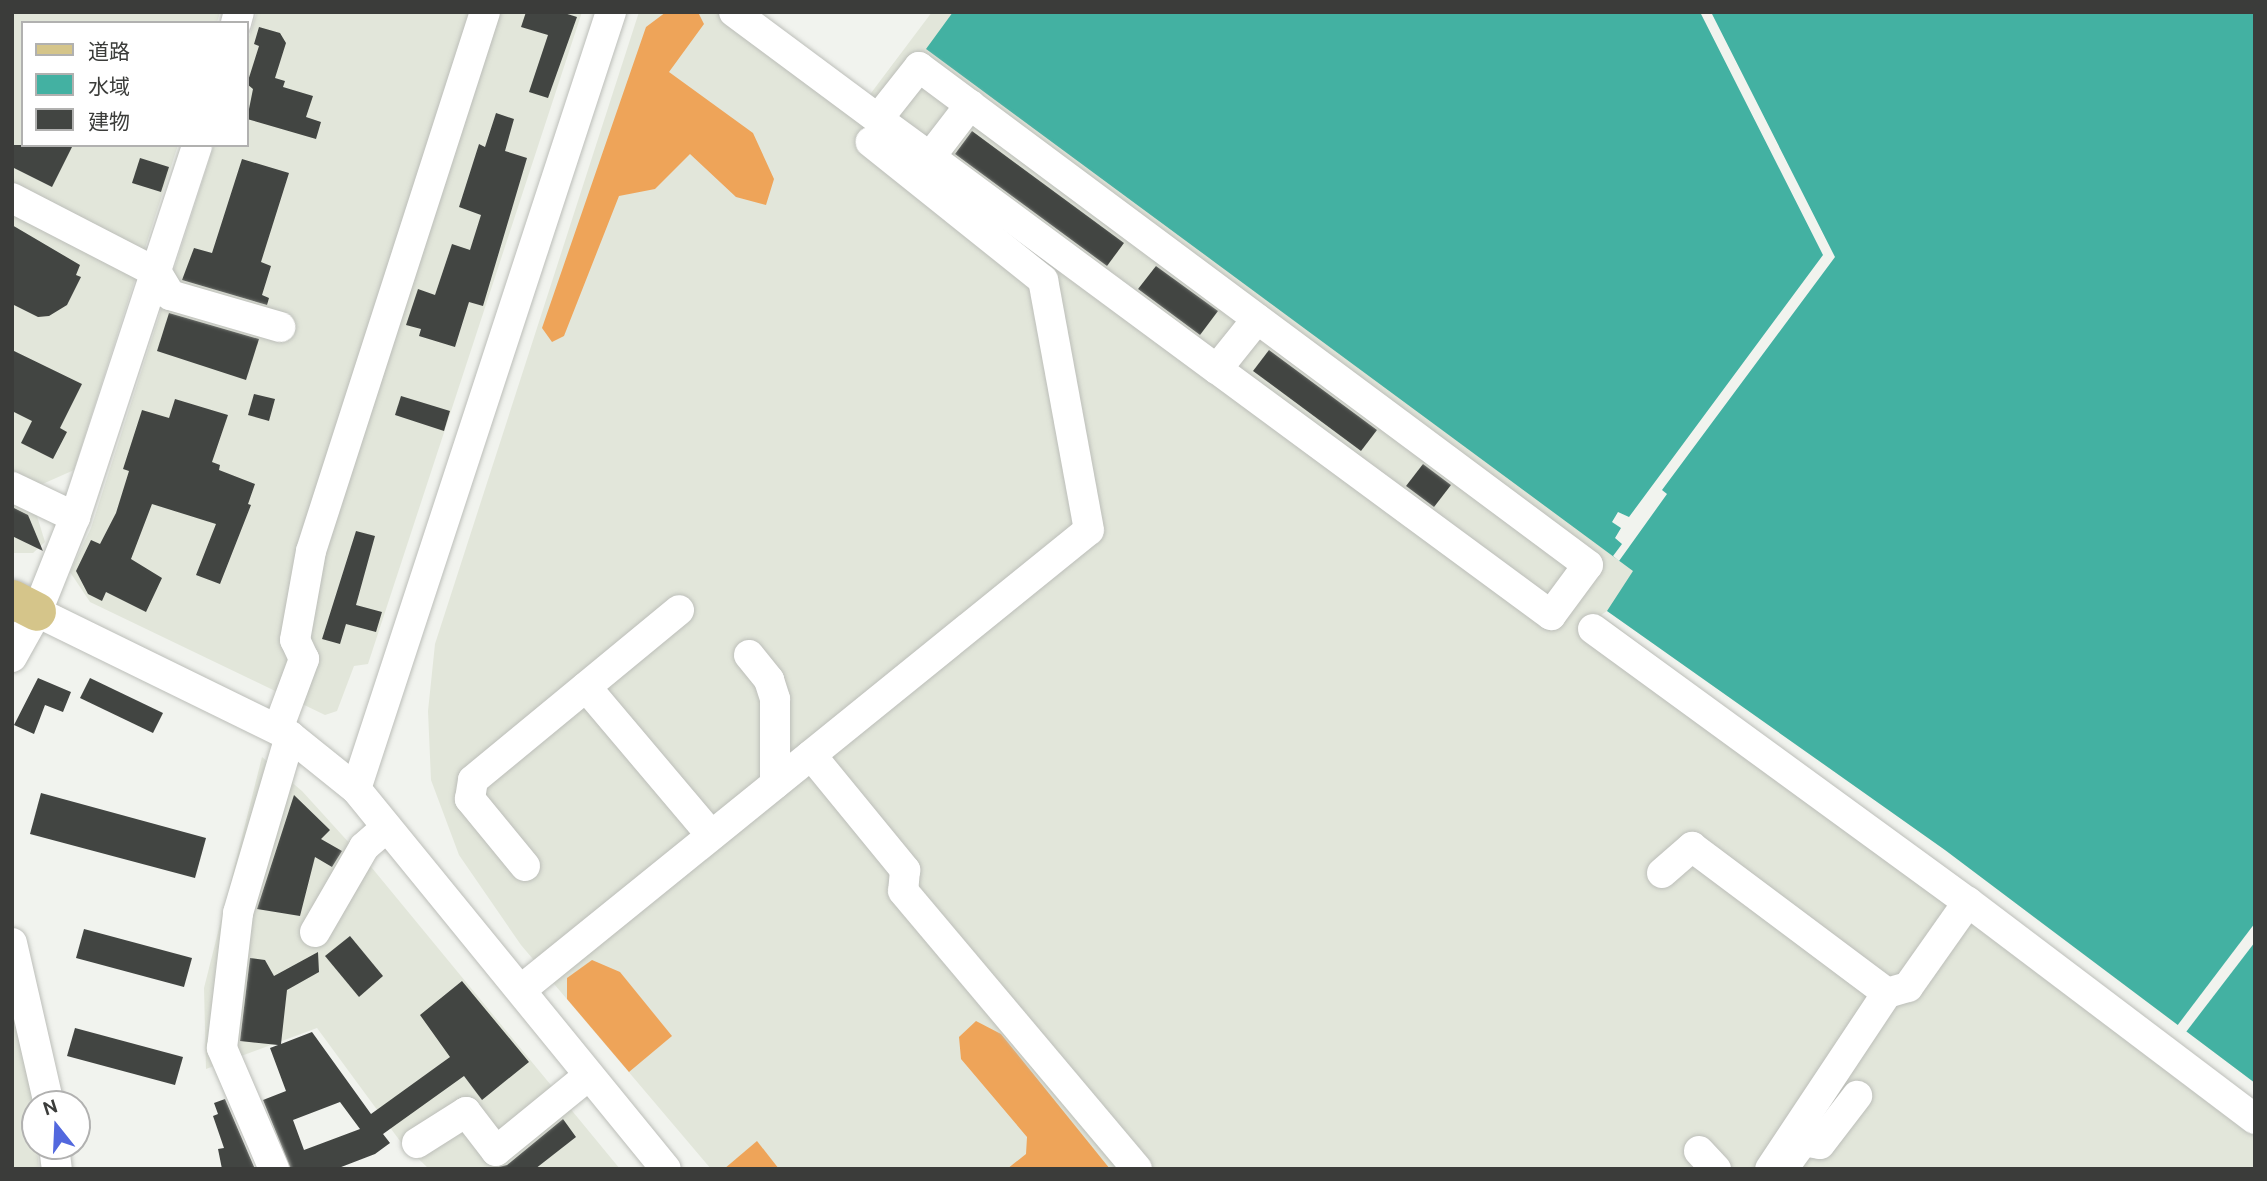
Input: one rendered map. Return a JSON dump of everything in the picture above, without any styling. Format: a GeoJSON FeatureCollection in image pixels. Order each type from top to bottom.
{"type":"FeatureCollection","features":[{"type":"Feature","properties":{"kind":"street"},"geometry":{"type":"LineString","coordinates":[[274,1169],[222,1048],[238,913],[304,659],[295,640],[311,551],[485,12]]}},
{"type":"Feature","properties":{"kind":"street"},"geometry":{"type":"LineString","coordinates":[[356,789],[611,12]]}},
{"type":"Feature","properties":{"kind":"street"},"geometry":{"type":"LineString","coordinates":[[522,989],[1089,530],[1043,280],[875,130],[734,12]]}},
{"type":"Feature","properties":{"kind":"street"},"geometry":{"type":"LineString","coordinates":[[919,67],[1588,565],[1551,615],[930,157],[875,130],[919,67]]}},
{"type":"Feature","properties":{"kind":"street"},"geometry":{"type":"LineString","coordinates":[[930,157],[970,105]]}},
{"type":"Feature","properties":{"kind":"street"},"geometry":{"type":"LineString","coordinates":[[12,657],[25,606],[75,517],[196,147]]}},
{"type":"Feature","properties":{"kind":"street"},"geometry":{"type":"LineString","coordinates":[[12,198],[157,273],[170,295],[280,327]]}},
{"type":"Feature","properties":{"kind":"street"},"geometry":{"type":"LineString","coordinates":[[1217,369],[1257,319]]}},
{"type":"Feature","properties":{"kind":"street"},"geometry":{"type":"LineString","coordinates":[[12,487],[75,517]]}},
{"type":"Feature","properties":{"kind":"street"},"geometry":{"type":"LineString","coordinates":[[25,606],[284,733],[356,789],[522,989],[588,1076],[666,1169]]}},
{"type":"Feature","properties":{"kind":"street"},"geometry":{"type":"LineString","coordinates":[[525,866],[470,799],[469,789],[473,780],[679,610]]}},
{"type":"Feature","properties":{"kind":"street"},"geometry":{"type":"LineString","coordinates":[[1592,629],[1968,902],[2255,1119]]}},
{"type":"Feature","properties":{"kind":"street"},"geometry":{"type":"LineString","coordinates":[[749,655],[769,680],[775,699],[775,784]]}},
{"type":"Feature","properties":{"kind":"street"},"geometry":{"type":"LineString","coordinates":[[586,687],[711,835]]}},
{"type":"Feature","properties":{"kind":"street"},"geometry":{"type":"LineString","coordinates":[[811,755],[905,870],[903,891],[1135,1168]]}},
{"type":"Feature","properties":{"kind":"street"},"geometry":{"type":"LineString","coordinates":[[315,932],[363,846],[387,827]]}},
{"type":"Feature","properties":{"kind":"street"},"geometry":{"type":"LineString","coordinates":[[1662,873],[1692,847],[1887,993]]}},
{"type":"Feature","properties":{"kind":"street"},"geometry":{"type":"LineString","coordinates":[[1770,1169],[1887,993],[1908,987],[1968,902]]}},
{"type":"Feature","properties":{"kind":"street"},"geometry":{"type":"LineString","coordinates":[[12,943],[46,1090]]}},
{"type":"Feature","properties":{"kind":"street"},"geometry":{"type":"LineString","coordinates":[[417,1143],[466,1112],[496,1151],[588,1076]]}},
{"type":"Feature","properties":{"kind":"street"},"geometry":{"type":"LineString","coordinates":[[1783,1169],[1803,1141],[1820,1144],[1857,1096]]}},
{"type":"Feature","properties":{"kind":"shaded area"},"geometry":{"type":"Polygon","coordinates":[[[12,12],[220,12],[218,21],[21,21],[21,147],[177,147],[74,470],[29,490],[45,542],[33,553],[12,553],[12,12]]]}},
{"type":"Feature","properties":{"kind":"shaded area"},"geometry":{"type":"Polygon","coordinates":[[[257,12],[582,12],[368,664],[354,666],[337,711],[325,715],[90,602],[70,572],[91,528],[213,147],[248,147],[248,40],[257,12]]]}},
{"type":"Feature","properties":{"kind":"shaded area"},"geometry":{"type":"Polygon","coordinates":[[[639,12],[716,12],[856,113],[932,12],[1711,12],[2255,1083],[1945,850],[1607,611],[1601,615],[2255,1103],[2255,1169],[711,1169],[521,945],[459,855],[431,780],[428,711],[435,644],[639,12]]]}},
{"type":"Feature","properties":{"kind":"shaded area"},"geometry":{"type":"Polygon","coordinates":[[[666,12],[698,12],[704,24],[669,72],[753,133],[774,179],[766,205],[736,197],[690,154],[655,189],[619,196],[564,336],[552,342],[542,328],[646,27],[666,12]]]}},
{"type":"Feature","properties":{"kind":"shaded area"},"geometry":{"type":"Polygon","coordinates":[[[262,757],[302,791],[372,868],[620,1169],[429,1169],[400,1141],[317,1028],[206,1069],[204,988],[262,757]]]}},
{"type":"Feature","properties":{"kind":"shaded area"},"geometry":{"type":"Polygon","coordinates":[[[592,960],[620,972],[672,1036],[629,1072],[567,999],[567,978],[592,960]]]}},
{"type":"Feature","properties":{"kind":"shaded area"},"geometry":{"type":"Polygon","coordinates":[[[12,997],[31,1090],[21,1090],[21,1160],[38,1160],[39,1169],[12,1169],[12,997]]]}},
{"type":"Feature","properties":{"kind":"shaded area"},"geometry":{"type":"Polygon","coordinates":[[[976,1021],[1001,1034],[1110,1169],[1007,1169],[1026,1154],[1027,1137],[961,1059],[959,1037],[976,1021]]]}},
{"type":"Feature","properties":{"kind":"shaded area"},"geometry":{"type":"Polygon","coordinates":[[[757,1141],[779,1169],[724,1169],[757,1141]]]}},
{"type":"Feature","properties":{"kind":"water"},"geometry":{"type":"Polygon","coordinates":[[[953,12],[2255,12],[2255,1083],[1945,850],[1607,611],[1633,571],[926,49],[953,12]]]}},
{"type":"Feature","properties":{"kind":"pier"},"geometry":{"type":"Polygon","coordinates":[[[1700,12],[1711,12],[1835,257],[1662,490],[1667,494],[1619,561],[1613,556],[1622,544],[1615,538],[1621,528],[1612,522],[1618,512],[1629,517],[1823,255],[1700,12]]]}},
{"type":"Feature","properties":{"kind":"pier"},"geometry":{"type":"Polygon","coordinates":[[[2255,923],[2255,942],[2186,1032],[2177,1026],[2255,923]]]}},
{"type":"Feature","properties":{"kind":"building"},"geometry":{"type":"Polygon","coordinates":[[[526,12],[561,12],[577,17],[548,98],[529,92],[548,35],[521,27],[526,12]]]}},
{"type":"Feature","properties":{"kind":"building"},"geometry":{"type":"Polygon","coordinates":[[[259,27],[280,33],[286,43],[275,78],[285,81],[283,87],[313,96],[306,117],[321,122],[316,139],[248,119],[253,89],[248,81],[259,46],[254,44],[259,27]]]}},
{"type":"Feature","properties":{"kind":"building"},"geometry":{"type":"Polygon","coordinates":[[[496,113],[514,119],[505,151],[527,158],[483,306],[469,302],[455,347],[419,336],[421,329],[406,325],[418,289],[435,295],[452,244],[470,250],[481,215],[459,207],[479,144],[485,147],[496,113]]]}},
{"type":"Feature","properties":{"kind":"building"},"geometry":{"type":"Polygon","coordinates":[[[972,131],[1124,243],[1107,266],[955,154],[972,131]]]}},
{"type":"Feature","properties":{"kind":"building"},"geometry":{"type":"Polygon","coordinates":[[[12,145],[72,147],[52,187],[12,167],[12,145]]]}},
{"type":"Feature","properties":{"kind":"building"},"geometry":{"type":"Polygon","coordinates":[[[140,158],[169,167],[161,192],[132,183],[140,158]]]}},
{"type":"Feature","properties":{"kind":"building"},"geometry":{"type":"Polygon","coordinates":[[[242,159],[289,173],[261,262],[271,266],[262,295],[269,298],[267,305],[182,280],[194,248],[212,253],[242,159]]]}},
{"type":"Feature","properties":{"kind":"building"},"geometry":{"type":"Polygon","coordinates":[[[12,225],[80,265],[76,275],[81,277],[67,305],[49,316],[38,317],[12,304],[12,225]]]}},
{"type":"Feature","properties":{"kind":"building"},"geometry":{"type":"Polygon","coordinates":[[[1156,266],[1218,311],[1200,335],[1138,289],[1156,266]]]}},
{"type":"Feature","properties":{"kind":"building"},"geometry":{"type":"Polygon","coordinates":[[[169,313],[259,339],[246,380],[157,351],[169,313]]]}},
{"type":"Feature","properties":{"kind":"building"},"geometry":{"type":"Polygon","coordinates":[[[12,350],[82,384],[60,428],[67,432],[53,459],[21,443],[32,421],[12,411],[12,350]]]}},
{"type":"Feature","properties":{"kind":"building"},"geometry":{"type":"Polygon","coordinates":[[[1269,350],[1377,430],[1361,451],[1253,371],[1269,350]]]}},
{"type":"Feature","properties":{"kind":"building"},"geometry":{"type":"Polygon","coordinates":[[[254,394],[275,399],[269,421],[248,415],[254,394]]]}},
{"type":"Feature","properties":{"kind":"building"},"geometry":{"type":"Polygon","coordinates":[[[401,396],[450,411],[444,431],[395,415],[401,396]]]}},
{"type":"Feature","properties":{"kind":"building"},"geometry":{"type":"Polygon","coordinates":[[[175,399],[228,415],[212,462],[220,465],[219,470],[255,484],[248,504],[251,505],[220,584],[196,575],[216,524],[152,504],[131,559],[162,578],[146,612],[106,592],[102,601],[88,594],[76,571],[91,540],[100,544],[116,513],[129,471],[123,469],[142,410],[169,418],[175,399]]]}},
{"type":"Feature","properties":{"kind":"building"},"geometry":{"type":"Polygon","coordinates":[[[1423,464],[1451,485],[1434,507],[1406,486],[1423,464]]]}},
{"type":"Feature","properties":{"kind":"building"},"geometry":{"type":"Polygon","coordinates":[[[12,507],[28,515],[43,551],[12,536],[12,507]]]}},
{"type":"Feature","properties":{"kind":"building"},"geometry":{"type":"Polygon","coordinates":[[[356,531],[375,536],[356,605],[382,612],[376,632],[346,624],[340,644],[322,639],[356,531]]]}},
{"type":"Feature","properties":{"kind":"building"},"geometry":{"type":"Polygon","coordinates":[[[38,678],[71,692],[63,712],[45,705],[34,734],[14,725],[38,678]]]}},
{"type":"Feature","properties":{"kind":"building"},"geometry":{"type":"Polygon","coordinates":[[[90,678],[163,713],[153,733],[80,698],[90,678]]]}},
{"type":"Feature","properties":{"kind":"building"},"geometry":{"type":"Polygon","coordinates":[[[41,793],[206,838],[195,878],[30,834],[41,793]]]}},
{"type":"Feature","properties":{"kind":"building"},"geometry":{"type":"Polygon","coordinates":[[[294,795],[330,830],[321,839],[342,851],[332,867],[315,857],[300,916],[257,909],[294,795]]]}},
{"type":"Feature","properties":{"kind":"building"},"geometry":{"type":"Polygon","coordinates":[[[84,929],[192,958],[184,987],[76,958],[84,929]]]}},
{"type":"Feature","properties":{"kind":"building"},"geometry":{"type":"Polygon","coordinates":[[[350,936],[383,976],[359,997],[325,956],[350,936]]]}},
{"type":"Feature","properties":{"kind":"building"},"geometry":{"type":"Polygon","coordinates":[[[318,952],[319,972],[287,990],[281,1044],[312,1032],[371,1114],[450,1057],[420,1015],[462,981],[529,1062],[482,1100],[464,1076],[383,1134],[390,1143],[375,1154],[336,1169],[291,1169],[263,1100],[286,1091],[270,1048],[278,1045],[240,1041],[250,958],[265,960],[274,976],[318,952]],[[340,1102],[293,1120],[304,1150],[360,1129],[340,1102]]]}},
{"type":"Feature","properties":{"kind":"building"},"geometry":{"type":"Polygon","coordinates":[[[75,1028],[183,1057],[175,1085],[67,1056],[75,1028]]]}},
{"type":"Feature","properties":{"kind":"building"},"geometry":{"type":"Polygon","coordinates":[[[225,1099],[255,1169],[222,1169],[218,1149],[224,1148],[213,1116],[218,1114],[214,1103],[225,1099]]]}},
{"type":"Feature","properties":{"kind":"building"},"geometry":{"type":"Polygon","coordinates":[[[563,1119],[576,1137],[535,1169],[490,1169],[507,1165],[563,1119]]]}}]}
